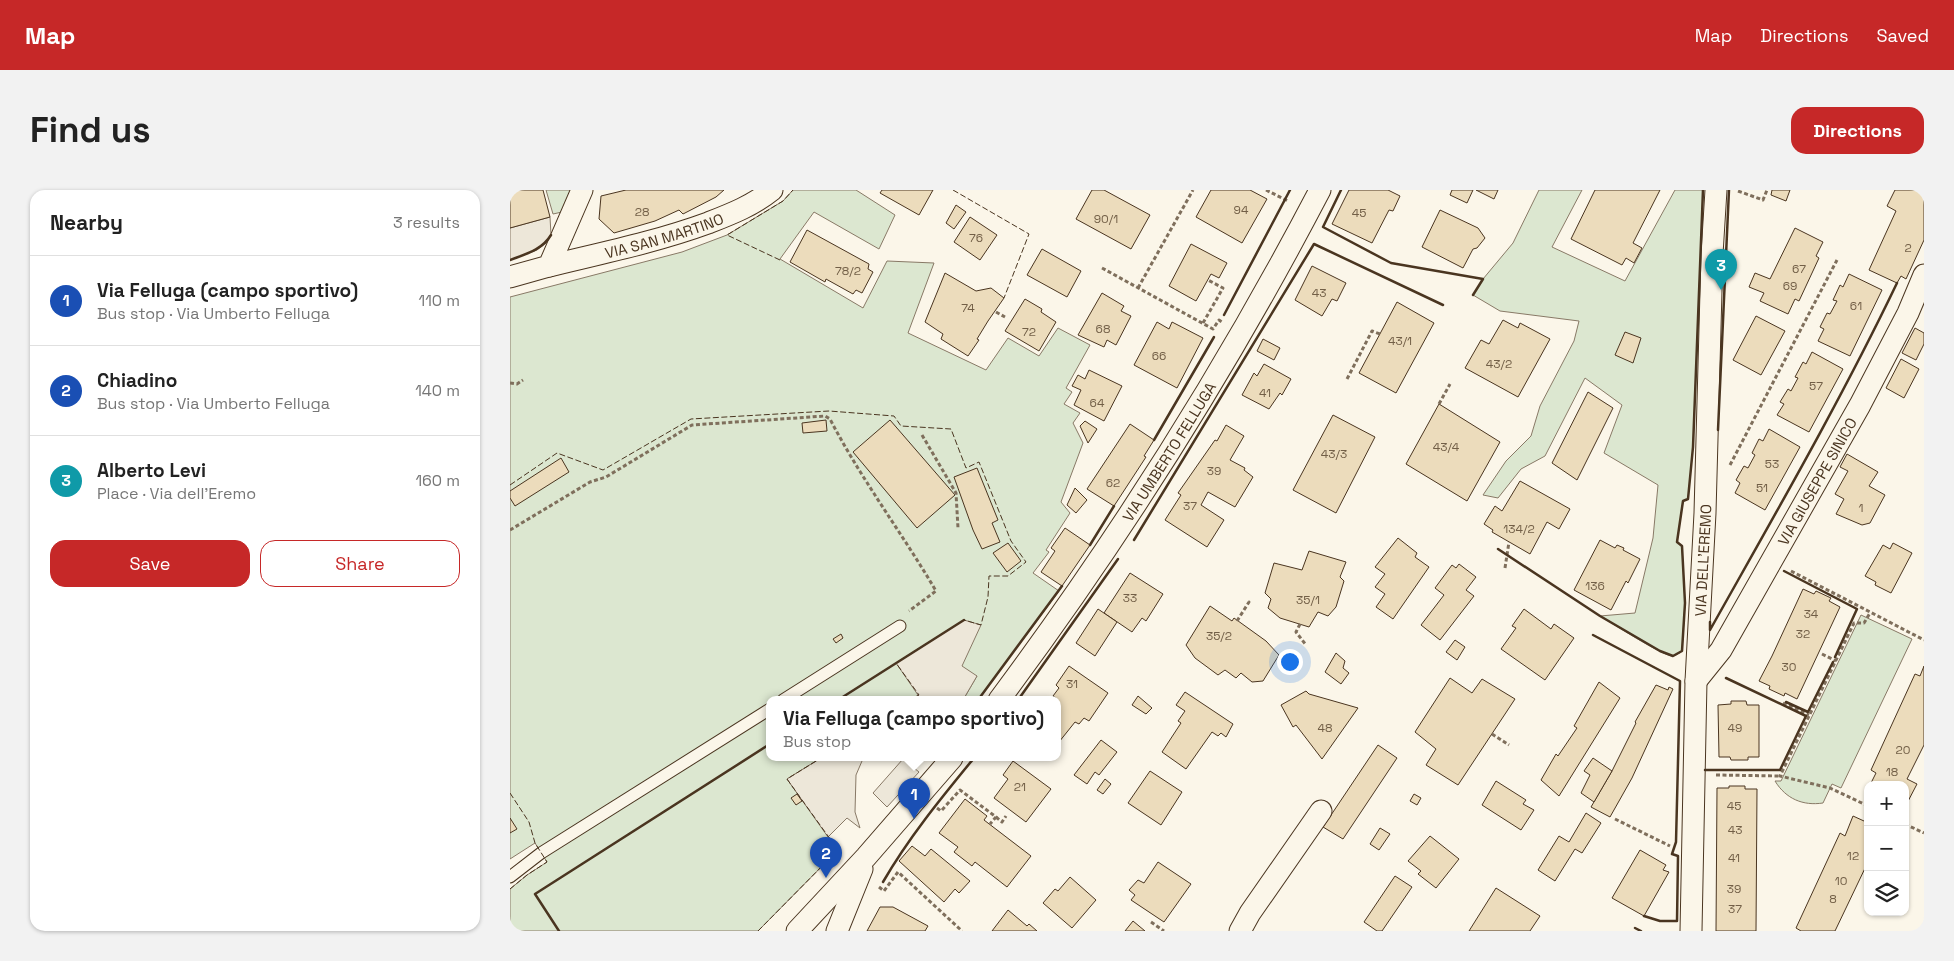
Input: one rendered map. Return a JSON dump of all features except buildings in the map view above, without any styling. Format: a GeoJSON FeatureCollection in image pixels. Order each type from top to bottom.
{"type":"FeatureCollection","features":[{"type":"Feature","properties":{"kind":"street"},"geometry":{"type":"LineString","coordinates":[[549,266],[582,190]]}},
{"type":"Feature","properties":{"kind":"street","name":"VIA SAN MARTINO"},"geometry":{"type":"LineString","coordinates":[[510,277],[678,234],[733,214],[772,190]]}},
{"type":"Feature","properties":{"kind":"street","name":"VIA UMBERTO FELLUGA"},"geometry":{"type":"LineString","coordinates":[[1002,696],[1068,606],[1176,442],[1242,333],[1320,190]]}},
{"type":"Feature","properties":{"kind":"street","name":"VIA DELL'EREMO"},"geometry":{"type":"LineString","coordinates":[[1690,931],[1696,681],[1705,513],[1712,254],[1716,190]]}},
{"type":"Feature","properties":{"kind":"street","name":"VIA GIUSEPPE SINICO"},"geometry":{"type":"LineString","coordinates":[[1696,681],[1721,650],[1856,413],[1908,313],[1924,275]]}},
{"type":"Feature","properties":{"kind":"street"},"geometry":{"type":"LineString","coordinates":[[797,931],[866,857],[949,761]]}},
{"type":"Feature","properties":{"kind":"street"},"geometry":{"type":"LineString","coordinates":[[1240,931],[1321,812]]}},
{"type":"Feature","properties":{"kind":"street"},"geometry":{"type":"LineString","coordinates":[[836,931],[866,857]]}},
{"type":"Feature","properties":{"kind":"lane"},"geometry":{"type":"LineString","coordinates":[[789,696],[900,626]]}},
{"type":"Feature","properties":{"kind":"lane"},"geometry":{"type":"LineString","coordinates":[[510,877],[541,854],[766,711]]}},
{"type":"Feature","properties":{"kind":"path"},"geometry":{"type":"LineString","coordinates":[[1138,288],[1193,190]]}},
{"type":"Feature","properties":{"kind":"path"},"geometry":{"type":"LineString","coordinates":[[1266,190],[1285,200]]}},
{"type":"Feature","properties":{"kind":"path"},"geometry":{"type":"LineString","coordinates":[[1736,190],[1763,200],[1767,190]]}},
{"type":"Feature","properties":{"kind":"path"},"geometry":{"type":"LineString","coordinates":[[1728,468],[1837,260]]}},
{"type":"Feature","properties":{"kind":"path"},"geometry":{"type":"LineString","coordinates":[[1102,268],[1213,329],[1219,320],[1229,326]]}},
{"type":"Feature","properties":{"kind":"path"},"geometry":{"type":"LineString","coordinates":[[1203,323],[1223,288],[1208,280]]}},
{"type":"Feature","properties":{"kind":"path"},"geometry":{"type":"LineString","coordinates":[[996,312],[1005,317]]}},
{"type":"Feature","properties":{"kind":"path"},"geometry":{"type":"LineString","coordinates":[[1347,379],[1372,331],[1380,334]]}},
{"type":"Feature","properties":{"kind":"path"},"geometry":{"type":"LineString","coordinates":[[510,383],[517,384],[523,380]]}},
{"type":"Feature","properties":{"kind":"path"},"geometry":{"type":"LineString","coordinates":[[1439,404],[1450,384]]}},
{"type":"Feature","properties":{"kind":"path"},"geometry":{"type":"LineString","coordinates":[[510,530],[590,482],[606,477],[692,425],[825,416],[830,419],[849,455],[912,549],[936,591],[904,614],[900,626]]}},
{"type":"Feature","properties":{"kind":"path"},"geometry":{"type":"LineString","coordinates":[[922,435],[956,493],[958,528]]}},
{"type":"Feature","properties":{"kind":"path"},"geometry":{"type":"LineString","coordinates":[[1505,568],[1509,542]]}},
{"type":"Feature","properties":{"kind":"path"},"geometry":{"type":"LineString","coordinates":[[1782,566],[1924,640]]}},
{"type":"Feature","properties":{"kind":"path"},"geometry":{"type":"LineString","coordinates":[[1237,621],[1249,602],[1247,601]]}},
{"type":"Feature","properties":{"kind":"path"},"geometry":{"type":"LineString","coordinates":[[1780,776],[1854,623],[1864,623],[1870,613]]}},
{"type":"Feature","properties":{"kind":"path"},"geometry":{"type":"LineString","coordinates":[[1300,624],[1296,632],[1306,644]]}},
{"type":"Feature","properties":{"kind":"path"},"geometry":{"type":"LineString","coordinates":[[1822,654],[1836,661]]}},
{"type":"Feature","properties":{"kind":"path"},"geometry":{"type":"LineString","coordinates":[[1783,703],[1809,715]]}},
{"type":"Feature","properties":{"kind":"path"},"geometry":{"type":"LineString","coordinates":[[1492,734],[1509,745]]}},
{"type":"Feature","properties":{"kind":"path"},"geometry":{"type":"LineString","coordinates":[[1693,775],[1780,776],[1830,788],[1864,804]]}},
{"type":"Feature","properties":{"kind":"path"},"geometry":{"type":"LineString","coordinates":[[935,806],[942,811],[960,790],[1002,822],[1006,816]]}},
{"type":"Feature","properties":{"kind":"path"},"geometry":{"type":"LineString","coordinates":[[990,824],[996,817]]}},
{"type":"Feature","properties":{"kind":"path"},"geometry":{"type":"LineString","coordinates":[[1615,819],[1692,857]]}},
{"type":"Feature","properties":{"kind":"path"},"geometry":{"type":"LineString","coordinates":[[1909,826],[1924,833]]}},
{"type":"Feature","properties":{"kind":"path"},"geometry":{"type":"LineString","coordinates":[[875,883],[884,891],[898,872],[962,931]]}},
{"type":"Feature","properties":{"kind":"path"},"geometry":{"type":"LineString","coordinates":[[1151,922],[1164,931]]}},
{"type":"Feature","properties":{"kind":"green space"},"geometry":{"type":"Polygon","coordinates":[[[546,190],[572,190],[562,212],[553,214],[546,190]]]}},
{"type":"Feature","properties":{"kind":"green space"},"geometry":{"type":"Polygon","coordinates":[[[793,190],[856,190],[895,215],[879,249],[814,212],[780,259],[863,308],[887,261],[934,263],[908,333],[986,370],[1008,338],[1039,356],[1058,328],[1090,345],[1066,388],[1072,392],[1064,404],[1080,413],[1073,423],[1083,443],[1061,502],[1070,513],[1046,550],[1049,552],[1033,573],[1059,591],[981,696],[965,696],[977,676],[917,696],[766,696],[766,761],[816,761],[787,779],[838,850],[758,931],[510,931],[510,889],[547,862],[535,843],[510,859],[510,297],[682,252],[727,235],[783,201],[793,190]]]}},
{"type":"Feature","properties":{"kind":"green space"},"geometry":{"type":"Polygon","coordinates":[[[1539,190],[1582,190],[1552,247],[1625,281],[1675,190],[1703,190],[1693,447],[1688,499],[1683,501],[1677,542],[1682,546],[1685,603],[1682,651],[1675,656],[1657,650],[1600,616],[1635,613],[1653,538],[1658,485],[1604,453],[1622,405],[1585,378],[1545,456],[1521,469],[1498,498],[1483,495],[1506,461],[1531,436],[1540,406],[1574,341],[1579,321],[1500,311],[1473,295],[1483,279],[1513,243],[1539,190]]]}},
{"type":"Feature","properties":{"kind":"green space"},"geometry":{"type":"Polygon","coordinates":[[[1861,615],[1912,639],[1841,788],[1832,784],[1823,803],[1816,804],[1796,800],[1784,792],[1775,781],[1781,781],[1861,615]]]}},
{"type":"Feature","properties":{"kind":"shaded area"},"geometry":{"type":"Polygon","coordinates":[[[550,217],[551,235],[546,243],[537,250],[510,260],[510,228],[550,217]]]}},
{"type":"Feature","properties":{"kind":"shaded area"},"geometry":{"type":"Polygon","coordinates":[[[964,620],[981,625],[962,666],[977,676],[965,696],[917,696],[918,695],[896,663],[964,620]]]}},
{"type":"Feature","properties":{"kind":"shaded area"},"geometry":{"type":"Polygon","coordinates":[[[816,761],[862,761],[856,775],[855,812],[860,828],[847,818],[828,837],[787,779],[816,761]]]}},
{"type":"Feature","properties":{"kind":"shaded area"},"geometry":{"type":"Polygon","coordinates":[[[901,761],[905,761],[919,772],[887,807],[873,793],[901,761]]]}},
{"type":"Feature","properties":{"kind":"fence"},"geometry":{"type":"LineString","coordinates":[[780,260],[727,235],[783,201],[793,190]]}},
{"type":"Feature","properties":{"kind":"fence"},"geometry":{"type":"LineString","coordinates":[[953,190],[1029,234],[1004,298]]}},
{"type":"Feature","properties":{"kind":"fence"},"geometry":{"type":"LineString","coordinates":[[510,485],[557,453],[603,470],[691,419],[829,411],[894,416],[901,426],[951,429],[966,468],[979,462],[1011,541],[1026,562],[1008,576],[989,576],[988,597],[981,625],[964,620],[896,663],[919,695],[917,696]]}},
{"type":"Feature","properties":{"kind":"fence"},"geometry":{"type":"LineString","coordinates":[[758,931],[838,850],[787,779],[816,761]]}},
{"type":"Feature","properties":{"kind":"fence"},"geometry":{"type":"LineString","coordinates":[[510,793],[529,822],[535,843],[547,862],[510,889]]}},
{"type":"Feature","properties":{"kind":"wall"},"geometry":{"type":"LineString","coordinates":[[1224,315],[1290,190]]}},
{"type":"Feature","properties":{"kind":"wall"},"geometry":{"type":"LineString","coordinates":[[1341,190],[1323,227],[1391,263],[1483,279],[1473,295]]}},
{"type":"Feature","properties":{"kind":"wall"},"geometry":{"type":"LineString","coordinates":[[1498,549],[1600,616],[1660,651],[1673,656],[1682,651],[1685,603],[1682,546],[1677,542],[1683,501],[1688,499],[1693,447],[1703,190]]}},
{"type":"Feature","properties":{"kind":"wall"},"geometry":{"type":"LineString","coordinates":[[1718,430],[1729,190]]}},
{"type":"Feature","properties":{"kind":"wall"},"geometry":{"type":"LineString","coordinates":[[510,260],[538,248],[551,235]]}},
{"type":"Feature","properties":{"kind":"wall"},"geometry":{"type":"LineString","coordinates":[[1134,540],[1314,244],[1443,305]]}},
{"type":"Feature","properties":{"kind":"wall"},"geometry":{"type":"LineString","coordinates":[[1710,622],[1710,630],[1830,415],[1897,283]]}},
{"type":"Feature","properties":{"kind":"wall"},"geometry":{"type":"LineString","coordinates":[[1154,440],[1214,337]]}},
{"type":"Feature","properties":{"kind":"wall"},"geometry":{"type":"LineString","coordinates":[[1090,545],[1114,506]]}},
{"type":"Feature","properties":{"kind":"wall"},"geometry":{"type":"LineString","coordinates":[[1021,696],[1118,559]]}},
{"type":"Feature","properties":{"kind":"wall"},"geometry":{"type":"LineString","coordinates":[[1784,571],[1857,609],[1835,657]]}},
{"type":"Feature","properties":{"kind":"wall"},"geometry":{"type":"LineString","coordinates":[[981,696],[1062,586]]}},
{"type":"Feature","properties":{"kind":"wall"},"geometry":{"type":"LineString","coordinates":[[844,696],[964,620]]}},
{"type":"Feature","properties":{"kind":"wall"},"geometry":{"type":"LineString","coordinates":[[1593,635],[1680,681],[1676,842],[1672,854],[1678,856],[1677,921],[1660,921],[1644,916]]}},
{"type":"Feature","properties":{"kind":"wall"},"geometry":{"type":"LineString","coordinates":[[1786,702],[1808,712],[1833,662]]}},
{"type":"Feature","properties":{"kind":"wall"},"geometry":{"type":"LineString","coordinates":[[1705,770],[1780,770],[1806,716],[1726,678]]}},
{"type":"Feature","properties":{"kind":"wall"},"geometry":{"type":"LineString","coordinates":[[559,931],[535,894],[766,747]]}},
{"type":"Feature","properties":{"kind":"wall"},"geometry":{"type":"LineString","coordinates":[[883,882],[915,833],[972,761]]}},
{"type":"Feature","properties":{"kind":"wall"},"geometry":{"type":"LineString","coordinates":[[1635,928],[1641,931]]}},
{"type":"Feature","properties":{"kind":"place","name":"Alberto Levi"},"geometry":{"type":"Point","coordinates":[1721,290]}},
{"type":"Feature","properties":{"kind":"place","name":"Via Felluga (campo sportivo)"},"geometry":{"type":"Point","coordinates":[914,819]}},
{"type":"Feature","properties":{"kind":"place","name":"Chiadino"},"geometry":{"type":"Point","coordinates":[826,878]}}]}
